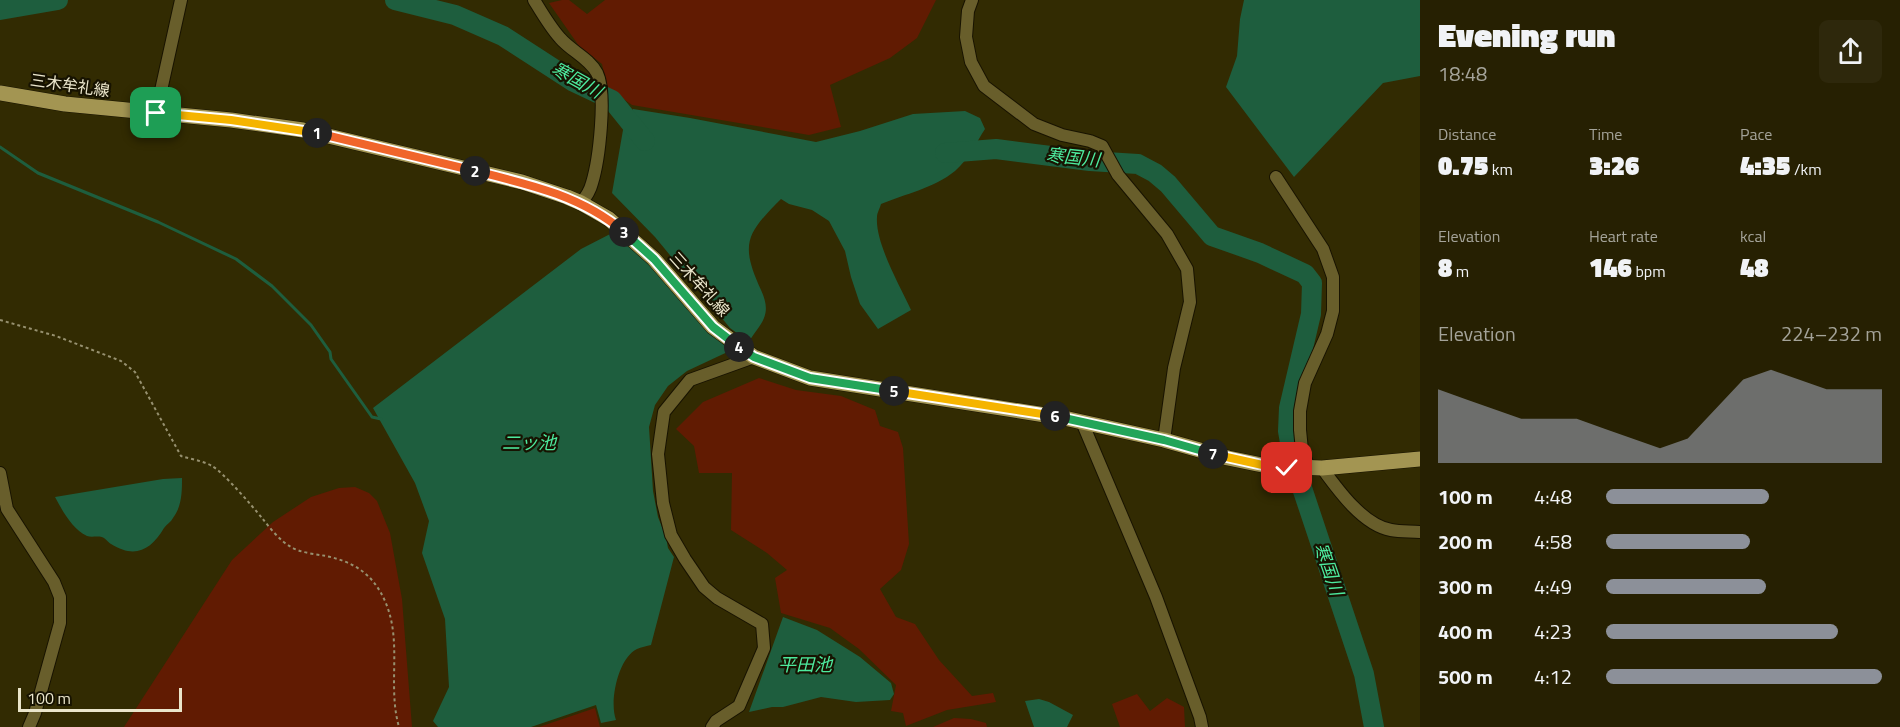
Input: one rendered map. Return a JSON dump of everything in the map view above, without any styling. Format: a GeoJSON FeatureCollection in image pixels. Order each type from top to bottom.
{"type":"FeatureCollection","features":[{"type":"Feature","properties":{"kind":"main road","name":"三木牟礼線"},"geometry":{"type":"LineString","coordinates":[[0,93],[64,104],[303,129],[522,182],[587,207],[609,219],[654,259],[713,327],[750,355],[810,378],[1082,422],[1267,466],[1312,468],[1420,459]]}},
{"type":"Feature","properties":{"kind":"street"},"geometry":{"type":"LineString","coordinates":[[156,113],[181,0]]}},
{"type":"Feature","properties":{"kind":"street"},"geometry":{"type":"LineString","coordinates":[[534,0],[559,38],[591,64],[601,84],[597,159],[587,207]]}},
{"type":"Feature","properties":{"kind":"street"},"geometry":{"type":"LineString","coordinates":[[972,0],[968,11],[966,37],[971,62],[984,86],[1034,124],[1062,135],[1102,146],[1118,175],[1167,234],[1187,269],[1190,302],[1174,368],[1164,440]]}},
{"type":"Feature","properties":{"kind":"street"},"geometry":{"type":"LineString","coordinates":[[1276,177],[1323,249],[1333,278],[1333,311],[1327,334],[1305,383],[1300,411],[1302,450],[1312,468],[1348,504],[1371,521],[1389,530],[1420,532]]}},
{"type":"Feature","properties":{"kind":"street"},"geometry":{"type":"LineString","coordinates":[[712,727],[716,720],[739,706],[764,648],[762,624],[717,598],[705,587],[685,559],[671,536],[663,503],[658,454],[664,412],[690,380],[750,355]]}},
{"type":"Feature","properties":{"kind":"street"},"geometry":{"type":"LineString","coordinates":[[1082,422],[1156,597],[1202,727]]}},
{"type":"Feature","properties":{"kind":"street"},"geometry":{"type":"LineString","coordinates":[[0,473],[7,509],[44,565],[60,597],[60,623],[29,727]]}},
{"type":"Feature","properties":{"kind":"path"},"geometry":{"type":"LineString","coordinates":[[0,320],[56,336],[121,361],[135,372],[181,456],[213,466],[290,547],[310,554],[350,562],[369,576],[384,600],[393,626],[395,647],[393,697],[399,727]]}},
{"type":"Feature","properties":{"kind":"shaded area"},"geometry":{"type":"Polygon","coordinates":[[[569,0],[587,14],[605,0],[936,0],[917,38],[890,58],[830,85],[841,127],[809,135],[632,105],[607,87],[602,64],[579,46],[549,3],[569,0]]]}},
{"type":"Feature","properties":{"kind":"shaded area"},"geometry":{"type":"Polygon","coordinates":[[[759,378],[796,390],[841,396],[875,410],[880,426],[898,432],[903,448],[909,544],[901,570],[880,589],[896,617],[915,624],[939,660],[972,696],[993,693],[996,702],[947,710],[906,726],[903,713],[891,711],[896,685],[859,649],[830,628],[781,613],[775,578],[787,570],[767,553],[731,530],[732,473],[699,473],[694,446],[676,429],[703,402],[759,378]]]}},
{"type":"Feature","properties":{"kind":"shaded area"},"geometry":{"type":"Polygon","coordinates":[[[355,487],[369,493],[377,501],[390,533],[402,599],[412,727],[124,727],[232,560],[273,522],[311,497],[339,488],[355,487]]]}},
{"type":"Feature","properties":{"kind":"shaded area"},"geometry":{"type":"Polygon","coordinates":[[[1137,694],[1150,711],[1167,698],[1184,707],[1185,727],[1120,727],[1112,704],[1137,694]]]}},
{"type":"Feature","properties":{"kind":"shaded area"},"geometry":{"type":"Polygon","coordinates":[[[595,708],[600,727],[539,727],[595,708]]]}},
{"type":"Feature","properties":{"kind":"shaded area"},"geometry":{"type":"Polygon","coordinates":[[[954,718],[986,723],[987,727],[933,727],[954,718]]]}},
{"type":"Feature","properties":{"kind":"water"},"geometry":{"type":"Polygon","coordinates":[[[1244,0],[1420,0],[1420,76],[1383,83],[1294,177],[1226,87],[1237,56],[1244,0]]]}},
{"type":"Feature","properties":{"kind":"water"},"geometry":{"type":"Polygon","coordinates":[[[633,109],[816,142],[913,114],[965,111],[980,118],[985,129],[968,157],[947,177],[881,204],[877,214],[880,239],[911,310],[878,329],[860,304],[845,251],[829,221],[812,210],[789,204],[781,199],[760,222],[750,240],[750,261],[766,307],[763,321],[749,342],[730,328],[655,237],[612,193],[623,130],[633,109]]]}},
{"type":"Feature","properties":{"kind":"water","name":"二ッ池"},"geometry":{"type":"Polygon","coordinates":[[[616,231],[736,348],[687,371],[668,386],[655,405],[649,427],[653,491],[658,517],[668,548],[674,557],[651,645],[639,648],[630,654],[620,671],[614,703],[616,720],[601,723],[596,705],[531,727],[438,727],[433,721],[449,687],[445,619],[422,553],[429,521],[415,483],[373,408],[581,249],[616,231]]]}},
{"type":"Feature","properties":{"kind":"water"},"geometry":{"type":"Polygon","coordinates":[[[182,478],[182,494],[176,513],[154,542],[142,550],[120,549],[102,537],[89,537],[82,533],[68,519],[55,497],[163,479],[182,478]]]}},
{"type":"Feature","properties":{"kind":"water","name":"平田池"},"geometry":{"type":"Polygon","coordinates":[[[783,617],[817,630],[860,657],[891,683],[894,694],[890,700],[856,702],[821,697],[783,707],[749,712],[783,617]]]}},
{"type":"Feature","properties":{"kind":"water"},"geometry":{"type":"Polygon","coordinates":[[[1039,699],[1073,715],[1067,727],[1034,727],[1025,701],[1039,699]]]}},
{"type":"Feature","properties":{"kind":"waterway","name":"寒国川"},"geometry":{"type":"LineString","coordinates":[[0,10],[58,0]]}},
{"type":"Feature","properties":{"kind":"waterway","name":"寒国川"},"geometry":{"type":"LineString","coordinates":[[395,0],[455,15],[503,36],[574,82],[612,100],[645,141]]}},
{"type":"Feature","properties":{"kind":"waterway"},"geometry":{"type":"LineString","coordinates":[[0,147],[38,173],[158,222],[236,259],[272,286],[311,325],[330,352],[331,359],[372,417],[381,419]]}},
{"type":"Feature","properties":{"kind":"waterway","name":"寒国川"},"geometry":{"type":"LineString","coordinates":[[945,153],[996,149],[1090,161],[1138,164],[1155,173],[1168,184],[1212,236],[1260,253],[1305,274],[1312,283],[1311,314],[1289,408],[1288,431],[1301,485],[1364,674],[1374,727]]}},
{"type":"Feature","properties":{"kind":"route"},"geometry":{"type":"LineString","coordinates":[[156,113],[303,129],[522,182],[567,197],[609,219],[654,259],[713,327],[746,352],[810,378],[1064,417],[1164,440],[1228,458],[1287,468]]}}]}
